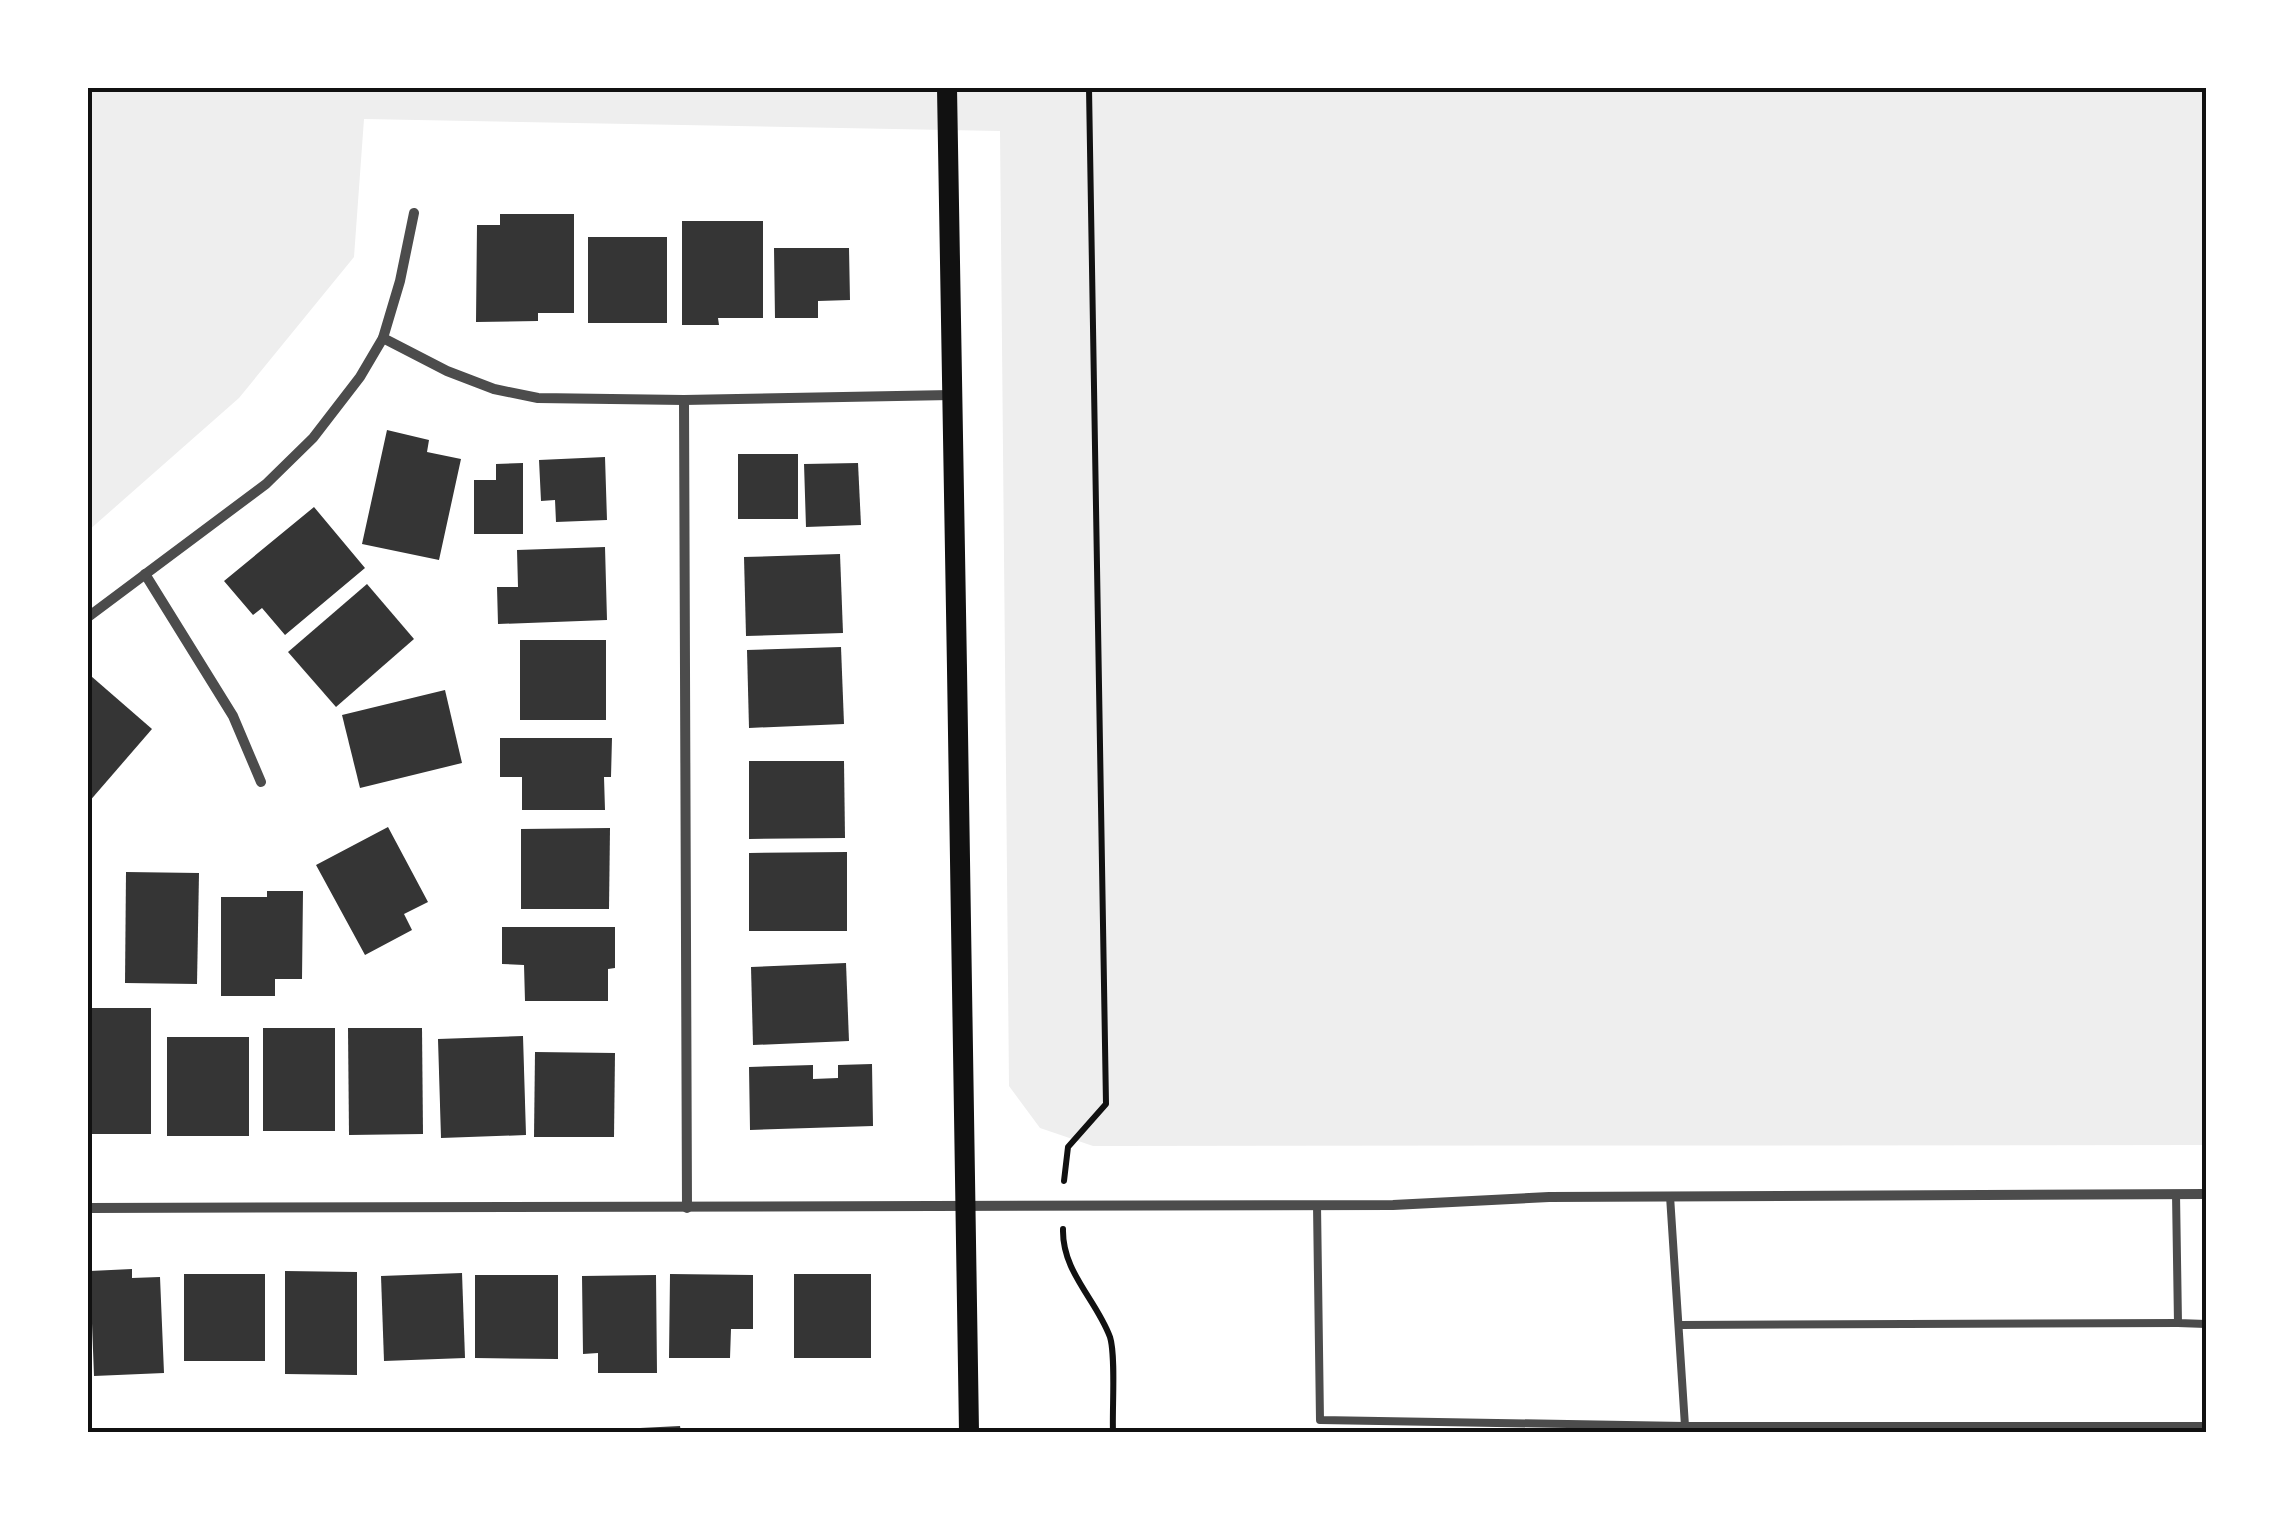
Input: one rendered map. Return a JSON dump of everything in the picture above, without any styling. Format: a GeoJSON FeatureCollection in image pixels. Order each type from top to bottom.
{"type":"FeatureCollection","features":[{"type":"Feature","properties":{"kind":"main road"},"geometry":{"type":"LineString","coordinates":[[948,88],[969,1432]]}},
{"type":"Feature","properties":{"kind":"street"},"geometry":{"type":"LineString","coordinates":[[88,617],[266,484],[302,450],[360,377],[383,338],[414,212]]}},
{"type":"Feature","properties":{"kind":"street"},"geometry":{"type":"LineString","coordinates":[[383,338],[447,371],[494,389],[538,398],[684,400],[950,394]]}},
{"type":"Feature","properties":{"kind":"street"},"geometry":{"type":"LineString","coordinates":[[684,400],[686,1208]]}},
{"type":"Feature","properties":{"kind":"street"},"geometry":{"type":"LineString","coordinates":[[145,574],[233,716],[261,782]]}},
{"type":"Feature","properties":{"kind":"street"},"geometry":{"type":"LineString","coordinates":[[88,1208],[1317,1205],[1670,1196],[2206,1194]]}},
{"type":"Feature","properties":{"kind":"lane"},"geometry":{"type":"LineString","coordinates":[[2176,1194],[2178,1323]]}},
{"type":"Feature","properties":{"kind":"lane"},"geometry":{"type":"LineString","coordinates":[[1670,1196],[1685,1426]]}},
{"type":"Feature","properties":{"kind":"lane"},"geometry":{"type":"LineString","coordinates":[[1317,1205],[1320,1420],[1685,1426],[2206,1426]]}},
{"type":"Feature","properties":{"kind":"lane"},"geometry":{"type":"LineString","coordinates":[[1680,1325],[2206,1324]]}},
{"type":"Feature","properties":{"kind":"path"},"geometry":{"type":"LineString","coordinates":[[1089,88],[1106,1104]]}},
{"type":"Feature","properties":{"kind":"path"},"geometry":{"type":"LineString","coordinates":[[1111,1339],[1113,1432]]}},
{"type":"Feature","properties":{"kind":"shaded area"},"geometry":{"type":"Polygon","coordinates":[[[88,88],[2206,88],[2206,1145],[1093,1146],[1040,1128],[1009,1086],[1000,131],[364,119],[354,257],[239,398],[88,531],[88,88]]]}},
{"type":"Feature","properties":{"kind":"building"},"geometry":{"type":"Polygon","coordinates":[[[500,214],[574,214],[574,313],[538,313],[538,321],[476,322],[477,225],[500,225],[500,214]]]}},
{"type":"Feature","properties":{"kind":"building"},"geometry":{"type":"Polygon","coordinates":[[[682,221],[763,221],[763,318],[718,318],[719,325],[682,325],[682,221]]]}},
{"type":"Feature","properties":{"kind":"building"},"geometry":{"type":"Polygon","coordinates":[[[588,237],[667,237],[667,323],[588,323],[588,237]]]}},
{"type":"Feature","properties":{"kind":"building"},"geometry":{"type":"Polygon","coordinates":[[[774,248],[849,248],[850,300],[818,301],[818,318],[775,318],[774,248]]]}},
{"type":"Feature","properties":{"kind":"building"},"geometry":{"type":"Polygon","coordinates":[[[387,430],[429,440],[427,452],[461,459],[439,560],[362,544],[387,430]]]}},
{"type":"Feature","properties":{"kind":"building"},"geometry":{"type":"Polygon","coordinates":[[[738,454],[798,454],[798,519],[738,519],[738,454]]]}},
{"type":"Feature","properties":{"kind":"building"},"geometry":{"type":"Polygon","coordinates":[[[605,457],[607,520],[556,522],[555,500],[541,501],[539,460],[605,457]]]}},
{"type":"Feature","properties":{"kind":"building"},"geometry":{"type":"Polygon","coordinates":[[[523,463],[523,534],[474,534],[474,480],[496,480],[496,464],[523,463]]]}},
{"type":"Feature","properties":{"kind":"building"},"geometry":{"type":"Polygon","coordinates":[[[858,463],[861,525],[806,527],[804,464],[858,463]]]}},
{"type":"Feature","properties":{"kind":"building"},"geometry":{"type":"Polygon","coordinates":[[[314,507],[365,568],[285,635],[262,608],[253,615],[224,581],[314,507]]]}},
{"type":"Feature","properties":{"kind":"building"},"geometry":{"type":"Polygon","coordinates":[[[605,547],[607,620],[498,624],[497,587],[518,587],[517,550],[605,547]]]}},
{"type":"Feature","properties":{"kind":"building"},"geometry":{"type":"Polygon","coordinates":[[[840,554],[843,633],[746,636],[744,557],[840,554]]]}},
{"type":"Feature","properties":{"kind":"building"},"geometry":{"type":"Polygon","coordinates":[[[367,584],[414,639],[336,707],[288,652],[367,584]]]}},
{"type":"Feature","properties":{"kind":"building"},"geometry":{"type":"Polygon","coordinates":[[[520,640],[606,640],[606,720],[520,720],[520,640]]]}},
{"type":"Feature","properties":{"kind":"building"},"geometry":{"type":"Polygon","coordinates":[[[841,647],[844,724],[749,728],[747,650],[841,647]]]}},
{"type":"Feature","properties":{"kind":"building"},"geometry":{"type":"Polygon","coordinates":[[[91,676],[152,729],[88,803],[88,680],[91,676]]]}},
{"type":"Feature","properties":{"kind":"building"},"geometry":{"type":"Polygon","coordinates":[[[445,690],[462,763],[360,788],[342,715],[445,690]]]}},
{"type":"Feature","properties":{"kind":"building"},"geometry":{"type":"Polygon","coordinates":[[[500,738],[612,738],[611,777],[604,777],[605,810],[522,810],[522,777],[500,777],[500,738]]]}},
{"type":"Feature","properties":{"kind":"building"},"geometry":{"type":"Polygon","coordinates":[[[749,761],[844,761],[845,838],[749,839],[749,761]]]}},
{"type":"Feature","properties":{"kind":"building"},"geometry":{"type":"Polygon","coordinates":[[[388,827],[428,902],[404,914],[412,930],[365,955],[316,865],[388,827]]]}},
{"type":"Feature","properties":{"kind":"building"},"geometry":{"type":"Polygon","coordinates":[[[610,828],[609,909],[521,909],[521,829],[610,828]]]}},
{"type":"Feature","properties":{"kind":"building"},"geometry":{"type":"Polygon","coordinates":[[[847,852],[847,931],[749,931],[749,853],[847,852]]]}},
{"type":"Feature","properties":{"kind":"building"},"geometry":{"type":"Polygon","coordinates":[[[126,872],[199,873],[197,984],[125,983],[126,872]]]}},
{"type":"Feature","properties":{"kind":"building"},"geometry":{"type":"Polygon","coordinates":[[[267,891],[303,891],[302,979],[275,979],[275,996],[221,996],[221,897],[267,897],[267,891]]]}},
{"type":"Feature","properties":{"kind":"building"},"geometry":{"type":"Polygon","coordinates":[[[502,927],[615,927],[615,968],[608,969],[608,1001],[525,1001],[524,965],[502,964],[502,927]]]}},
{"type":"Feature","properties":{"kind":"building"},"geometry":{"type":"Polygon","coordinates":[[[846,963],[849,1041],[753,1045],[751,967],[846,963]]]}},
{"type":"Feature","properties":{"kind":"building"},"geometry":{"type":"Polygon","coordinates":[[[88,1008],[151,1008],[151,1134],[88,1134],[88,1008]]]}},
{"type":"Feature","properties":{"kind":"building"},"geometry":{"type":"Polygon","coordinates":[[[263,1028],[335,1028],[335,1131],[263,1131],[263,1028]]]}},
{"type":"Feature","properties":{"kind":"building"},"geometry":{"type":"Polygon","coordinates":[[[348,1028],[422,1028],[423,1134],[349,1135],[348,1028]]]}},
{"type":"Feature","properties":{"kind":"building"},"geometry":{"type":"Polygon","coordinates":[[[523,1036],[526,1135],[441,1138],[438,1039],[523,1036]]]}},
{"type":"Feature","properties":{"kind":"building"},"geometry":{"type":"Polygon","coordinates":[[[167,1037],[249,1037],[249,1136],[167,1136],[167,1037]]]}},
{"type":"Feature","properties":{"kind":"building"},"geometry":{"type":"Polygon","coordinates":[[[535,1052],[615,1053],[614,1137],[534,1137],[535,1052]]]}},
{"type":"Feature","properties":{"kind":"building"},"geometry":{"type":"Polygon","coordinates":[[[872,1064],[873,1126],[750,1130],[749,1067],[813,1065],[813,1079],[838,1078],[838,1065],[872,1064]]]}},
{"type":"Feature","properties":{"kind":"building"},"geometry":{"type":"Polygon","coordinates":[[[132,1269],[132,1278],[160,1277],[164,1373],[94,1376],[90,1271],[132,1269]]]}},
{"type":"Feature","properties":{"kind":"building"},"geometry":{"type":"Polygon","coordinates":[[[285,1271],[357,1272],[357,1375],[285,1374],[285,1271]]]}},
{"type":"Feature","properties":{"kind":"building"},"geometry":{"type":"Polygon","coordinates":[[[462,1273],[465,1358],[384,1361],[381,1276],[462,1273]]]}},
{"type":"Feature","properties":{"kind":"building"},"geometry":{"type":"Polygon","coordinates":[[[184,1274],[265,1274],[265,1361],[184,1361],[184,1274]]]}},
{"type":"Feature","properties":{"kind":"building"},"geometry":{"type":"Polygon","coordinates":[[[670,1274],[753,1275],[753,1329],[731,1329],[730,1358],[669,1358],[670,1274]]]}},
{"type":"Feature","properties":{"kind":"building"},"geometry":{"type":"Polygon","coordinates":[[[794,1274],[871,1274],[871,1358],[794,1358],[794,1274]]]}},
{"type":"Feature","properties":{"kind":"building"},"geometry":{"type":"Polygon","coordinates":[[[475,1275],[558,1275],[558,1359],[475,1358],[475,1275]]]}},
{"type":"Feature","properties":{"kind":"building"},"geometry":{"type":"Polygon","coordinates":[[[656,1275],[657,1373],[598,1373],[598,1353],[583,1354],[582,1276],[656,1275]]]}},
{"type":"Feature","properties":{"kind":"building"},"geometry":{"type":"Polygon","coordinates":[[[680,1426],[681,1432],[620,1432],[620,1429],[680,1426]]]}}]}
